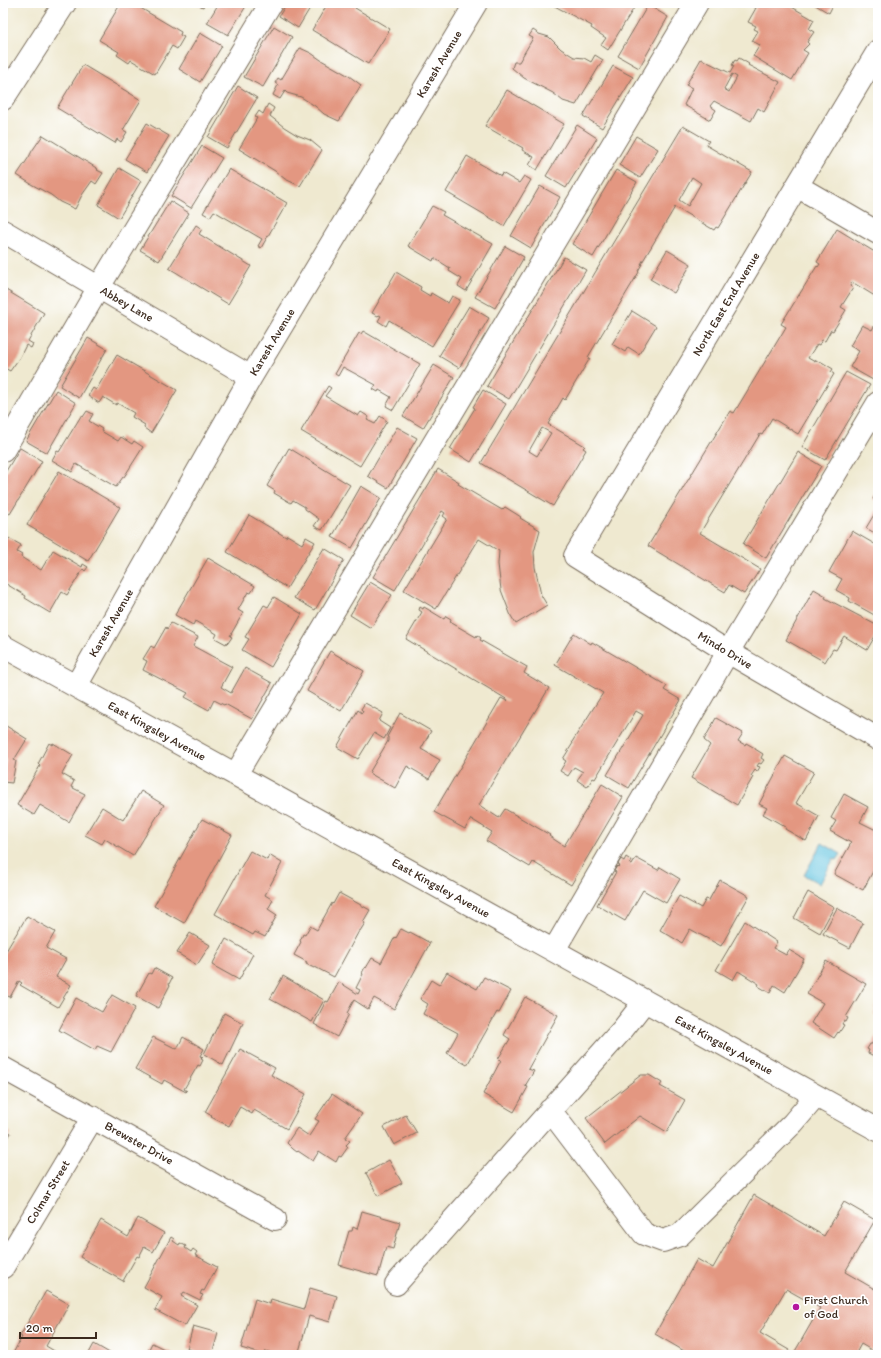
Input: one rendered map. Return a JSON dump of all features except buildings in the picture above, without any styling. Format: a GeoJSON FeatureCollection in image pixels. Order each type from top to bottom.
{"type":"FeatureCollection","features":[{"type":"Feature","properties":{"kind":"street"},"geometry":{"type":"LineString","coordinates":[[3,99],[65,3]]}},
{"type":"Feature","properties":{"kind":"street"},"geometry":{"type":"LineString","coordinates":[[3,451],[98,287],[271,3]]}},
{"type":"Feature","properties":{"kind":"street","name":"Karesh Avenue"},"geometry":{"type":"LineString","coordinates":[[76,686],[251,377],[476,3]]}},
{"type":"Feature","properties":{"kind":"street"},"geometry":{"type":"LineString","coordinates":[[236,774],[697,3]]}},
{"type":"Feature","properties":{"kind":"street","name":"North East End Avenue"},"geometry":{"type":"LineString","coordinates":[[575,556],[878,51]]}},
{"type":"Feature","properties":{"kind":"street"},"geometry":{"type":"LineString","coordinates":[[797,186],[878,232]]}},
{"type":"Feature","properties":{"kind":"street","name":"Abbey Lane"},"geometry":{"type":"LineString","coordinates":[[3,231],[251,377]]}},
{"type":"Feature","properties":{"kind":"street"},"geometry":{"type":"LineString","coordinates":[[554,950],[728,652],[878,403]]}},
{"type":"Feature","properties":{"kind":"street","name":"Mindo Drive"},"geometry":{"type":"LineString","coordinates":[[575,556],[728,652],[878,739]]}},
{"type":"Feature","properties":{"kind":"street","name":"East Kingsley Avenue"},"geometry":{"type":"LineString","coordinates":[[3,646],[878,1130]]}},
{"type":"Feature","properties":{"kind":"street"},"geometry":{"type":"LineString","coordinates":[[396,1284],[622,1029],[645,1001]]}},
{"type":"Feature","properties":{"kind":"street","name":"Brewster Drive"},"geometry":{"type":"LineString","coordinates":[[3,1068],[275,1219]]}},
{"type":"Feature","properties":{"kind":"street"},"geometry":{"type":"LineString","coordinates":[[550,1110],[644,1234],[664,1241],[680,1235],[793,1123],[816,1096]]}},
{"type":"Feature","properties":{"kind":"street","name":"Colmar Street"},"geometry":{"type":"LineString","coordinates":[[3,1267],[93,1117]]}},
{"type":"Feature","properties":{"kind":"water"},"geometry":{"type":"Polygon","coordinates":[[[822,843],[841,854],[837,860],[834,858],[820,884],[804,875],[822,843]]]}},
{"type":"Feature","properties":{"kind":"place","name":"First Church of God"},"geometry":{"type":"Point","coordinates":[796,1307]}}]}
